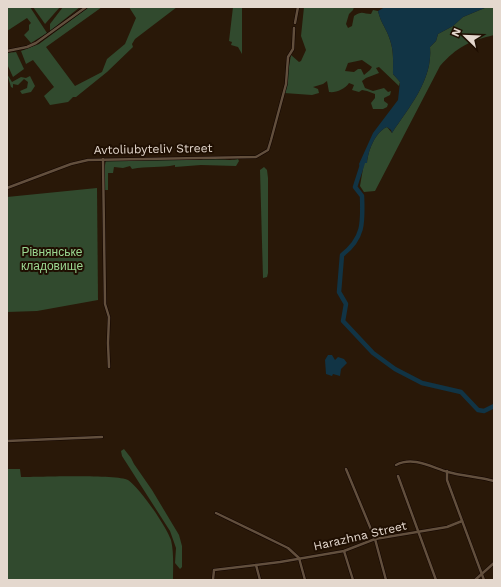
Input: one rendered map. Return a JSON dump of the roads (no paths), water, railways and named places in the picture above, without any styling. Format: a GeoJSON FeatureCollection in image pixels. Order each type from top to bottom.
{"type":"FeatureCollection","features":[{"type":"Feature","properties":{"kind":"street"},"geometry":{"type":"LineString","coordinates":[[7,51],[28,47],[36,43],[86,7]]}},
{"type":"Feature","properties":{"kind":"street"},"geometry":{"type":"LineString","coordinates":[[295,24],[298,8]]}},
{"type":"Feature","properties":{"kind":"street","name":"Avtoliubyteliv Street"},"geometry":{"type":"LineString","coordinates":[[7,188],[71,164],[103,159],[256,157],[268,150],[271,140],[286,84],[288,57],[293,49],[294,28]]}},
{"type":"Feature","properties":{"kind":"street"},"geometry":{"type":"LineString","coordinates":[[103,159],[104,304],[109,317],[109,366]]}},
{"type":"Feature","properties":{"kind":"street"},"geometry":{"type":"LineString","coordinates":[[7,441],[102,437]]}},
{"type":"Feature","properties":{"kind":"street"},"geometry":{"type":"LineString","coordinates":[[396,465],[411,461],[447,472],[494,481]]}},
{"type":"Feature","properties":{"kind":"street"},"geometry":{"type":"LineString","coordinates":[[346,469],[375,539],[386,580]]}},
{"type":"Feature","properties":{"kind":"street"},"geometry":{"type":"LineString","coordinates":[[447,472],[447,480],[484,580]]}},
{"type":"Feature","properties":{"kind":"street"},"geometry":{"type":"LineString","coordinates":[[398,476],[436,580]]}},
{"type":"Feature","properties":{"kind":"street"},"geometry":{"type":"LineString","coordinates":[[216,513],[288,548],[299,558],[306,580]]}},
{"type":"Feature","properties":{"kind":"street","name":"Harazhna Street"},"geometry":{"type":"LineString","coordinates":[[213,580],[214,570],[344,551],[375,539],[447,527],[462,521]]}},
{"type":"Feature","properties":{"kind":"street"},"geometry":{"type":"LineString","coordinates":[[344,551],[353,580]]}},
{"type":"Feature","properties":{"kind":"street"},"geometry":{"type":"LineString","coordinates":[[475,580],[494,563]]}},
{"type":"Feature","properties":{"kind":"street"},"geometry":{"type":"LineString","coordinates":[[256,565],[260,580]]}},
{"type":"Feature","properties":{"kind":"water"},"geometry":{"type":"Polygon","coordinates":[[[385,7],[487,7],[463,17],[453,26],[438,34],[436,41],[430,47],[428,71],[418,93],[392,133],[387,127],[379,133],[373,142],[367,163],[364,163],[362,167],[360,167],[359,164],[373,133],[398,100],[400,82],[393,74],[392,48],[389,36],[378,11],[385,7]]]}},
{"type":"Feature","properties":{"kind":"water"},"geometry":{"type":"Polygon","coordinates":[[[328,355],[332,355],[335,360],[338,357],[344,359],[347,363],[341,369],[340,376],[326,374],[325,360],[328,355]]]}},
{"type":"Feature","properties":{"kind":"waterway"},"geometry":{"type":"LineString","coordinates":[[363,162],[355,187],[362,196],[361,229],[355,242],[342,255],[339,292],[346,304],[343,321],[373,353],[395,369],[422,383],[461,392],[478,410],[484,411],[494,406]]}},
{"type":"Feature","properties":{"kind":"park label","name":"Рівнянське кладовище"},"geometry":{"type":"Point","coordinates":[52,259]}}]}
